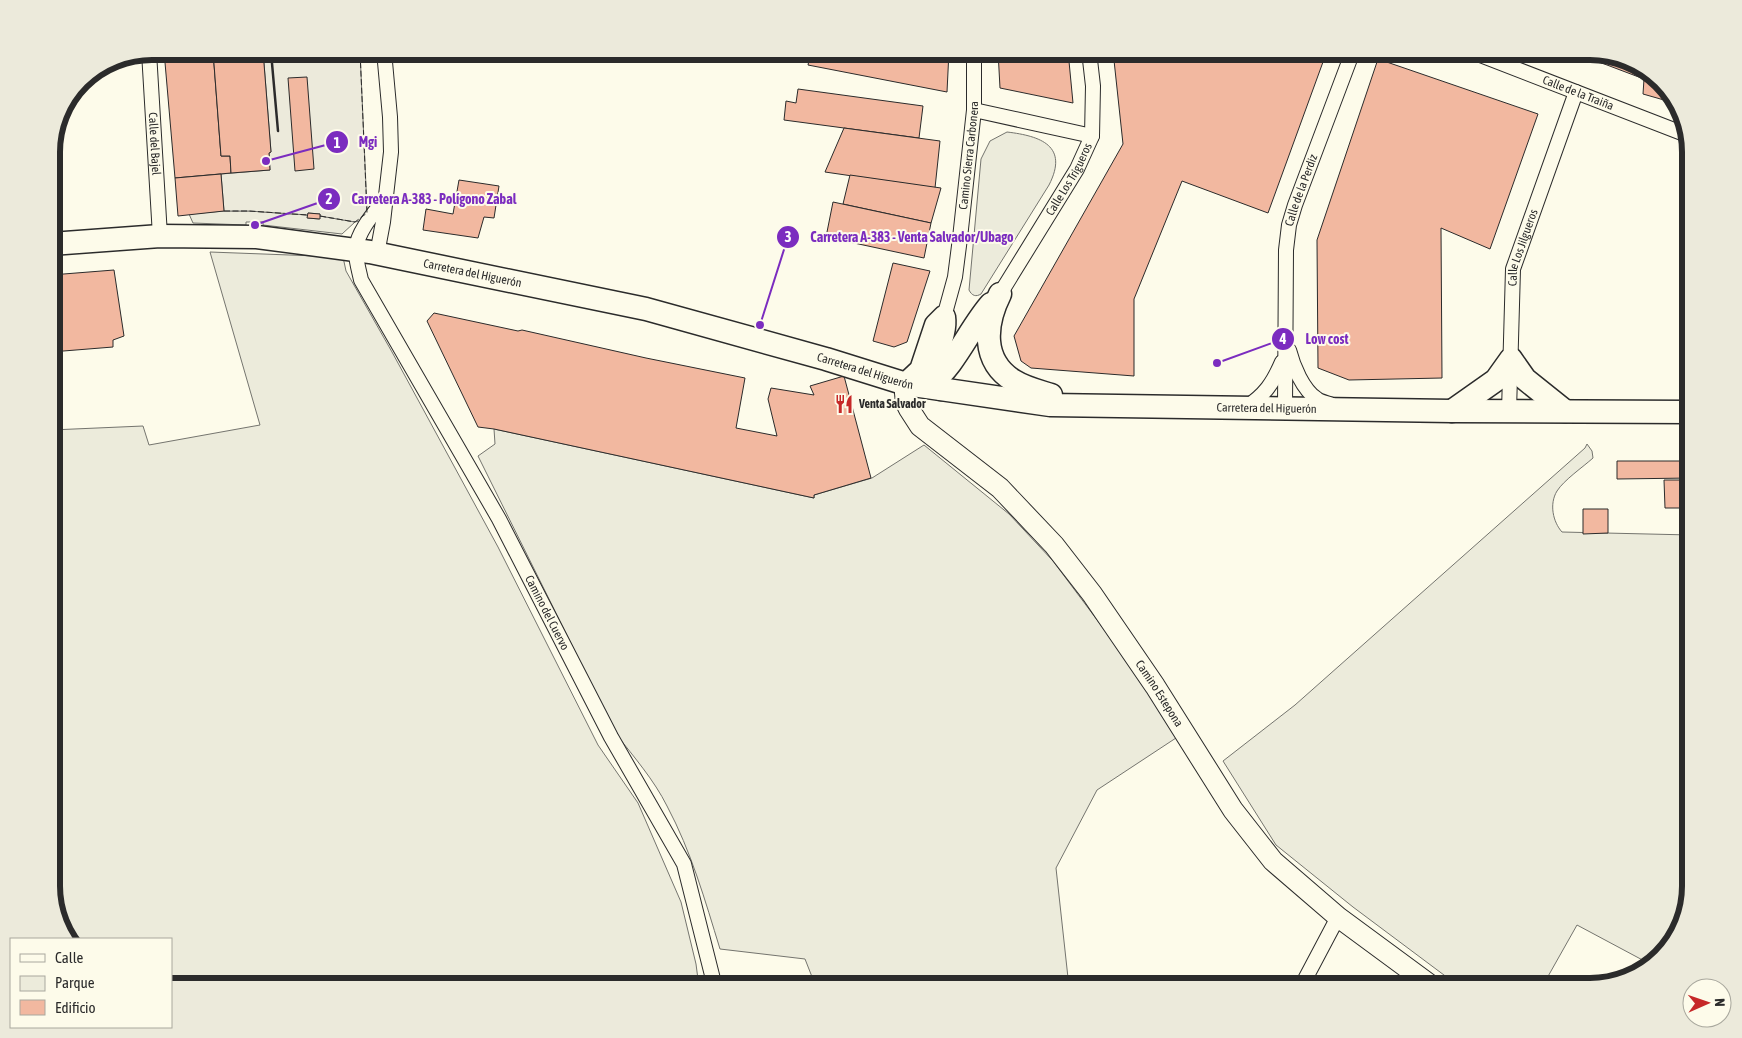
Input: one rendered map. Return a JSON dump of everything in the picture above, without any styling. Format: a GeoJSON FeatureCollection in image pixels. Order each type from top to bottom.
{"type":"FeatureCollection","features":[{"type":"Feature","properties":{"kind":"main road","name":"Carretera del Higuerón"},"geometry":{"type":"LineString","coordinates":[[60,243],[160,236],[265,238],[366,252],[646,309],[925,386],[1050,405],[1342,410],[1682,412]]}},
{"type":"Feature","properties":{"kind":"main road"},"geometry":{"type":"LineString","coordinates":[[946,312],[936,325],[921,370],[925,386],[944,372],[984,312],[1000,294]]}},
{"type":"Feature","properties":{"kind":"main road"},"geometry":{"type":"LineString","coordinates":[[1000,294],[992,312],[989,332],[990,350],[1004,374],[1028,388],[1046,394],[1111,406]]}},
{"type":"Feature","properties":{"kind":"main road"},"geometry":{"type":"LineString","coordinates":[[946,312],[951,331],[954,334],[971,331]]}},
{"type":"Feature","properties":{"kind":"main road"},"geometry":{"type":"LineString","coordinates":[[1452,411],[1496,380],[1511,358],[1525,379],[1565,412]]}},
{"type":"Feature","properties":{"kind":"main road","name":"Camino Estepona"},"geometry":{"type":"LineString","coordinates":[[925,386],[905,393],[908,410],[920,426],[1000,488],[1054,545],[1092,594],[1155,686],[1233,810],[1273,861],[1338,917],[1421,978]]}},
{"type":"Feature","properties":{"kind":"street","name":"Calle del Bajel"},"geometry":{"type":"LineString","coordinates":[[149,60],[160,236]]}},
{"type":"Feature","properties":{"kind":"street"},"geometry":{"type":"LineString","coordinates":[[366,252],[383,222],[384,200],[389,176],[391,152],[390,117],[385,60]]}},
{"type":"Feature","properties":{"kind":"street","name":"Camino Sierra Carbonera"},"geometry":{"type":"LineString","coordinates":[[946,312],[955,277],[974,110],[974,60]]}},
{"type":"Feature","properties":{"kind":"street","name":"Calle Los Trigueros"},"geometry":{"type":"LineString","coordinates":[[1000,294],[1077,169],[1092,136],[1093,86],[1090,60]]}},
{"type":"Feature","properties":{"kind":"street","name":"Calle de la Perdiz"},"geometry":{"type":"LineString","coordinates":[[1285,408],[1286,250],[1289,225],[1350,60]]}},
{"type":"Feature","properties":{"kind":"street","name":"Calle de la Traiña"},"geometry":{"type":"LineString","coordinates":[[1493,60],[1680,132]]}},
{"type":"Feature","properties":{"kind":"street","name":"Calle Los Jilgueros"},"geometry":{"type":"LineString","coordinates":[[1509,411],[1513,268],[1576,92]]}},
{"type":"Feature","properties":{"kind":"street"},"geometry":{"type":"LineString","coordinates":[[974,110],[1092,136]]}},
{"type":"Feature","properties":{"kind":"street"},"geometry":{"type":"LineString","coordinates":[[366,252],[360,236],[384,200]]}},
{"type":"Feature","properties":{"kind":"street","name":"Camino del Cuervo"},"geometry":{"type":"LineString","coordinates":[[366,252],[361,280],[500,519],[611,737],[684,864],[713,978]]}},
{"type":"Feature","properties":{"kind":"street","name":"Calle de la Perdiz"},"geometry":{"type":"LineString","coordinates":[[1285,336],[1295,369],[1309,392],[1316,399],[1342,410]]}},
{"type":"Feature","properties":{"kind":"street","name":"Calle de la Perdiz"},"geometry":{"type":"LineString","coordinates":[[1245,408],[1253,403],[1272,384],[1285,354]]}},
{"type":"Feature","properties":{"kind":"street"},"geometry":{"type":"LineString","coordinates":[[1306,978],[1338,917]]}},
{"type":"Feature","properties":{"kind":"green space"},"geometry":{"type":"Polygon","coordinates":[[[1007,132],[1031,136],[1048,145],[1056,161],[1054,172],[1049,185],[981,294],[974,295],[969,290],[981,159],[990,141],[1007,132]]]}},
{"type":"Feature","properties":{"kind":"green space"},"geometry":{"type":"Polygon","coordinates":[[[224,211],[307,215],[308,218],[319,219],[320,216],[355,222],[342,234],[263,225],[263,222],[246,222],[246,225],[193,223],[189,214],[224,211]]]}},
{"type":"Feature","properties":{"kind":"green space"},"geometry":{"type":"Polygon","coordinates":[[[210,252],[343,257],[346,271],[498,547],[598,745],[638,803],[681,902],[698,978],[172,978],[172,938],[75,937],[65,916],[60,892],[60,430],[143,426],[149,445],[260,425],[210,252]]]}},
{"type":"Feature","properties":{"kind":"green space"},"geometry":{"type":"Polygon","coordinates":[[[494,429],[814,498],[814,495],[872,478],[924,445],[1009,514],[1053,561],[1142,680],[1179,736],[1097,790],[1056,868],[1068,978],[812,978],[805,959],[720,949],[697,876],[676,823],[656,787],[616,734],[478,456],[495,444],[494,429]]]}},
{"type":"Feature","properties":{"kind":"green space"},"geometry":{"type":"Polygon","coordinates":[[[1587,444],[1592,451],[1593,458],[1564,482],[1557,491],[1553,501],[1554,518],[1562,532],[1682,535],[1682,886],[1679,910],[1670,932],[1655,951],[1644,961],[1577,925],[1547,978],[1448,978],[1353,907],[1276,845],[1223,761],[1295,705],[1585,448],[1587,444]]]}},
{"type":"Feature","properties":{"kind":"shaded area"},"geometry":{"type":"Polygon","coordinates":[[[264,60],[360,60],[367,213],[359,221],[355,222],[320,216],[320,214],[224,211],[221,174],[270,170],[269,153],[271,152],[264,60]]]}},
{"type":"Feature","properties":{"kind":"building"},"geometry":{"type":"Polygon","coordinates":[[[165,60],[214,60],[221,156],[230,156],[231,173],[175,178],[165,60]]]}},
{"type":"Feature","properties":{"kind":"building"},"geometry":{"type":"Polygon","coordinates":[[[214,60],[264,60],[271,152],[269,153],[270,170],[231,173],[230,156],[221,156],[214,60]]]}},
{"type":"Feature","properties":{"kind":"building"},"geometry":{"type":"Polygon","coordinates":[[[809,60],[949,60],[947,92],[808,65],[809,60]]]}},
{"type":"Feature","properties":{"kind":"building"},"geometry":{"type":"Polygon","coordinates":[[[998,60],[1069,60],[1073,103],[1000,88],[998,60]]]}},
{"type":"Feature","properties":{"kind":"building"},"geometry":{"type":"Polygon","coordinates":[[[1114,60],[1324,60],[1268,213],[1182,181],[1134,299],[1134,376],[1031,368],[1021,361],[1014,336],[1123,144],[1114,60]]]}},
{"type":"Feature","properties":{"kind":"building"},"geometry":{"type":"Polygon","coordinates":[[[1378,60],[1538,114],[1490,249],[1441,228],[1442,378],[1349,380],[1318,368],[1317,240],[1378,60]]]}},
{"type":"Feature","properties":{"kind":"building"},"geometry":{"type":"Polygon","coordinates":[[[1595,60],[1614,63],[1636,72],[1655,87],[1666,101],[1643,94],[1644,79],[1595,60]]]}},
{"type":"Feature","properties":{"kind":"building"},"geometry":{"type":"Polygon","coordinates":[[[307,77],[314,169],[295,171],[288,78],[307,77]]]}},
{"type":"Feature","properties":{"kind":"building"},"geometry":{"type":"Polygon","coordinates":[[[798,89],[923,106],[919,138],[784,120],[786,101],[796,103],[798,89]]]}},
{"type":"Feature","properties":{"kind":"building"},"geometry":{"type":"Polygon","coordinates":[[[844,128],[940,141],[935,188],[825,172],[844,128]]]}},
{"type":"Feature","properties":{"kind":"building"},"geometry":{"type":"Polygon","coordinates":[[[221,174],[224,211],[178,216],[175,178],[221,174]]]}},
{"type":"Feature","properties":{"kind":"building"},"geometry":{"type":"Polygon","coordinates":[[[850,175],[941,188],[931,223],[843,204],[850,175]]]}},
{"type":"Feature","properties":{"kind":"building"},"geometry":{"type":"Polygon","coordinates":[[[459,180],[499,186],[494,218],[484,217],[478,238],[423,230],[426,209],[453,214],[459,180]]]}},
{"type":"Feature","properties":{"kind":"building"},"geometry":{"type":"Polygon","coordinates":[[[833,202],[931,223],[924,258],[826,237],[833,202]]]}},
{"type":"Feature","properties":{"kind":"building"},"geometry":{"type":"Polygon","coordinates":[[[308,213],[320,214],[320,219],[307,218],[308,213]]]}},
{"type":"Feature","properties":{"kind":"building"},"geometry":{"type":"Polygon","coordinates":[[[893,263],[930,271],[907,342],[894,347],[873,341],[893,263]]]}},
{"type":"Feature","properties":{"kind":"building"},"geometry":{"type":"Polygon","coordinates":[[[114,270],[124,336],[113,340],[113,347],[60,351],[60,274],[114,270]]]}},
{"type":"Feature","properties":{"kind":"building"},"geometry":{"type":"Polygon","coordinates":[[[434,313],[745,378],[736,428],[777,436],[768,399],[771,388],[814,395],[810,386],[844,376],[871,478],[814,495],[814,498],[478,427],[427,321],[434,313]]]}},
{"type":"Feature","properties":{"kind":"building"},"geometry":{"type":"Polygon","coordinates":[[[1617,461],[1682,461],[1682,478],[1617,479],[1617,461]]]}},
{"type":"Feature","properties":{"kind":"building"},"geometry":{"type":"Polygon","coordinates":[[[1664,480],[1680,480],[1681,508],[1665,508],[1664,480]]]}},
{"type":"Feature","properties":{"kind":"building"},"geometry":{"type":"Polygon","coordinates":[[[1583,509],[1608,509],[1608,533],[1583,534],[1583,509]]]}},
{"type":"Feature","properties":{"kind":"fence"},"geometry":{"type":"LineString","coordinates":[[320,216],[355,222],[367,213],[360,60]]}},
{"type":"Feature","properties":{"kind":"fence"},"geometry":{"type":"LineString","coordinates":[[224,211],[308,215]]}},
{"type":"Feature","properties":{"kind":"wall"},"geometry":{"type":"LineString","coordinates":[[272,60],[278,131]]}},
{"type":"Feature","properties":{"kind":"place","name":"Mgi"},"geometry":{"type":"Point","coordinates":[266,161]}},
{"type":"Feature","properties":{"kind":"place","name":"Carretera A-383 - Polígono Zabal"},"geometry":{"type":"Point","coordinates":[255,225]}},
{"type":"Feature","properties":{"kind":"place","name":"Carretera A-383 - Venta Salvador/Ubago"},"geometry":{"type":"Point","coordinates":[760,325]}},
{"type":"Feature","properties":{"kind":"place","name":"Low cost"},"geometry":{"type":"Point","coordinates":[1217,363]}},
{"type":"Feature","properties":{"kind":"place","name":"Venta Salvador"},"geometry":{"type":"Point","coordinates":[844,404]}}]}
